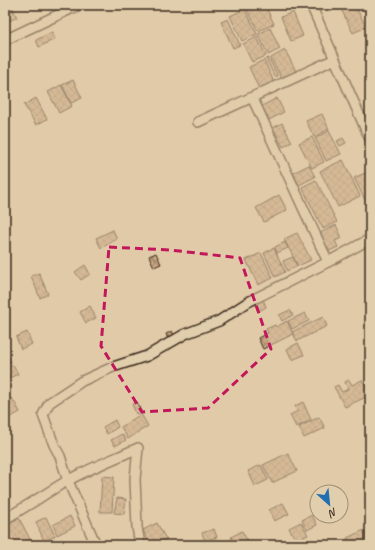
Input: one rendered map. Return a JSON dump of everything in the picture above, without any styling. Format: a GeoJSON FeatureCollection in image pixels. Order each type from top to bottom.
{"type":"FeatureCollection","features":[{"type":"Feature","properties":{"kind":"street"},"geometry":{"type":"LineString","coordinates":[[5,40],[79,5]]}},
{"type":"Feature","properties":{"kind":"street"},"geometry":{"type":"LineString","coordinates":[[312,5],[370,139]]}},
{"type":"Feature","properties":{"kind":"street"},"geometry":{"type":"LineString","coordinates":[[198,122],[335,59]]}},
{"type":"Feature","properties":{"kind":"street"},"geometry":{"type":"LineString","coordinates":[[252,97],[328,262]]}},
{"type":"Feature","properties":{"kind":"street"},"geometry":{"type":"LineString","coordinates":[[96,545],[68,481],[60,456],[54,445],[43,416],[49,403],[82,381],[113,367],[147,356],[185,334],[219,321],[258,297],[290,282],[370,239]]}},
{"type":"Feature","properties":{"kind":"street"},"geometry":{"type":"LineString","coordinates":[[5,518],[23,509],[68,481],[138,448],[135,479],[137,527],[140,545]]}},
{"type":"Feature","properties":{"kind":"highlighted area"},"geometry":{"type":"Polygon","coordinates":[[[109,247],[170,250],[240,258],[271,349],[208,408],[142,412],[101,346],[109,247]]]}},
{"type":"Feature","properties":{"kind":"building"},"geometry":{"type":"Polygon","coordinates":[[[11,5],[17,17],[5,23],[5,8],[11,5]]]}},
{"type":"Feature","properties":{"kind":"building"},"geometry":{"type":"Polygon","coordinates":[[[255,5],[265,5],[274,24],[258,31],[247,9],[255,5]]]}},
{"type":"Feature","properties":{"kind":"building"},"geometry":{"type":"Polygon","coordinates":[[[350,5],[355,5],[366,27],[353,33],[341,9],[350,5]]]}},
{"type":"Feature","properties":{"kind":"building"},"geometry":{"type":"Polygon","coordinates":[[[245,9],[257,34],[242,41],[230,16],[245,9]]]}},
{"type":"Feature","properties":{"kind":"building"},"geometry":{"type":"Polygon","coordinates":[[[293,12],[303,36],[291,41],[281,17],[293,12]]]}},
{"type":"Feature","properties":{"kind":"building"},"geometry":{"type":"Polygon","coordinates":[[[228,19],[240,45],[233,48],[221,22],[228,19]]]}},
{"type":"Feature","properties":{"kind":"building"},"geometry":{"type":"Polygon","coordinates":[[[270,28],[280,49],[268,55],[258,34],[270,28]]]}},
{"type":"Feature","properties":{"kind":"building"},"geometry":{"type":"Polygon","coordinates":[[[52,32],[55,39],[39,47],[36,40],[52,32]]]}},
{"type":"Feature","properties":{"kind":"building"},"geometry":{"type":"Polygon","coordinates":[[[257,37],[266,56],[252,62],[243,44],[257,37]]]}},
{"type":"Feature","properties":{"kind":"building"},"geometry":{"type":"Polygon","coordinates":[[[285,50],[296,71],[282,79],[271,58],[285,50]]]}},
{"type":"Feature","properties":{"kind":"building"},"geometry":{"type":"Polygon","coordinates":[[[269,58],[278,76],[275,77],[266,59],[269,58]]]}},
{"type":"Feature","properties":{"kind":"building"},"geometry":{"type":"Polygon","coordinates":[[[264,60],[274,82],[259,89],[249,67],[264,60]]]}},
{"type":"Feature","properties":{"kind":"building"},"geometry":{"type":"Polygon","coordinates":[[[73,80],[82,98],[71,103],[62,85],[73,80]]]}},
{"type":"Feature","properties":{"kind":"building"},"geometry":{"type":"Polygon","coordinates":[[[61,85],[72,106],[59,113],[48,92],[61,85]]]}},
{"type":"Feature","properties":{"kind":"building"},"geometry":{"type":"Polygon","coordinates":[[[36,98],[47,119],[36,125],[24,105],[36,98]]]}},
{"type":"Feature","properties":{"kind":"building"},"geometry":{"type":"Polygon","coordinates":[[[277,98],[284,112],[269,120],[262,106],[277,98]]]}},
{"type":"Feature","properties":{"kind":"building"},"geometry":{"type":"Polygon","coordinates":[[[322,114],[329,129],[314,137],[306,121],[322,114]]]}},
{"type":"Feature","properties":{"kind":"building"},"geometry":{"type":"Polygon","coordinates":[[[282,123],[292,142],[283,147],[273,128],[282,123]]]}},
{"type":"Feature","properties":{"kind":"building"},"geometry":{"type":"Polygon","coordinates":[[[329,131],[341,154],[326,161],[315,138],[329,131]]]}},
{"type":"Feature","properties":{"kind":"building"},"geometry":{"type":"Polygon","coordinates":[[[312,137],[324,162],[312,168],[299,143],[312,137]]]}},
{"type":"Feature","properties":{"kind":"building"},"geometry":{"type":"Polygon","coordinates":[[[343,138],[346,143],[340,146],[337,141],[343,138]]]}},
{"type":"Feature","properties":{"kind":"building"},"geometry":{"type":"Polygon","coordinates":[[[343,160],[360,196],[338,207],[320,171],[343,160]]]}},
{"type":"Feature","properties":{"kind":"building"},"geometry":{"type":"Polygon","coordinates":[[[309,165],[315,177],[299,185],[293,173],[309,165]]]}},
{"type":"Feature","properties":{"kind":"building"},"geometry":{"type":"Polygon","coordinates":[[[365,173],[370,183],[370,200],[366,202],[354,178],[365,173]]]}},
{"type":"Feature","properties":{"kind":"building"},"geometry":{"type":"Polygon","coordinates":[[[316,180],[337,222],[323,229],[302,187],[316,180]]]}},
{"type":"Feature","properties":{"kind":"building"},"geometry":{"type":"Polygon","coordinates":[[[279,195],[287,210],[264,222],[256,208],[279,195]]]}},
{"type":"Feature","properties":{"kind":"building"},"geometry":{"type":"Polygon","coordinates":[[[336,225],[342,238],[335,241],[338,247],[329,251],[320,233],[336,225]]]}},
{"type":"Feature","properties":{"kind":"building"},"geometry":{"type":"Polygon","coordinates":[[[113,230],[117,239],[101,248],[96,238],[113,230]]]}},
{"type":"Feature","properties":{"kind":"building"},"geometry":{"type":"Polygon","coordinates":[[[297,233],[311,260],[298,266],[284,239],[297,233]]]}},
{"type":"Feature","properties":{"kind":"building"},"geometry":{"type":"Polygon","coordinates":[[[285,242],[288,248],[277,253],[275,247],[285,242]]]}},
{"type":"Feature","properties":{"kind":"building"},"geometry":{"type":"Polygon","coordinates":[[[274,248],[285,272],[275,277],[264,253],[274,248]]]}},
{"type":"Feature","properties":{"kind":"building"},"geometry":{"type":"Polygon","coordinates":[[[156,253],[161,264],[154,267],[149,256],[156,253]]]}},
{"type":"Feature","properties":{"kind":"building"},"geometry":{"type":"Polygon","coordinates":[[[261,253],[273,278],[258,285],[246,260],[261,253]]]}},
{"type":"Feature","properties":{"kind":"building"},"geometry":{"type":"Polygon","coordinates":[[[293,257],[297,266],[287,271],[283,261],[293,257]]]}},
{"type":"Feature","properties":{"kind":"building"},"geometry":{"type":"Polygon","coordinates":[[[85,265],[90,274],[81,280],[75,272],[85,265]]]}},
{"type":"Feature","properties":{"kind":"building"},"geometry":{"type":"Polygon","coordinates":[[[39,273],[48,294],[40,298],[31,276],[39,273]]]}},
{"type":"Feature","properties":{"kind":"building"},"geometry":{"type":"Polygon","coordinates":[[[263,299],[266,307],[259,311],[255,303],[263,299]]]}},
{"type":"Feature","properties":{"kind":"building"},"geometry":{"type":"Polygon","coordinates":[[[90,306],[96,318],[86,323],[80,312],[90,306]]]}},
{"type":"Feature","properties":{"kind":"building"},"geometry":{"type":"Polygon","coordinates":[[[290,310],[293,315],[282,321],[279,315],[290,310]]]}},
{"type":"Feature","properties":{"kind":"building"},"geometry":{"type":"Polygon","coordinates":[[[305,313],[309,321],[292,329],[288,321],[305,313]]]}},
{"type":"Feature","properties":{"kind":"building"},"geometry":{"type":"Polygon","coordinates":[[[323,317],[327,326],[297,341],[292,332],[323,317]]]}},
{"type":"Feature","properties":{"kind":"building"},"geometry":{"type":"Polygon","coordinates":[[[287,321],[293,334],[263,349],[258,338],[268,333],[266,329],[275,325],[276,327],[287,321]]]}},
{"type":"Feature","properties":{"kind":"building"},"geometry":{"type":"Polygon","coordinates":[[[172,331],[174,335],[168,339],[166,334],[172,331]]]}},
{"type":"Feature","properties":{"kind":"building"},"geometry":{"type":"Polygon","coordinates":[[[27,332],[32,344],[21,349],[16,337],[27,332]]]}},
{"type":"Feature","properties":{"kind":"building"},"geometry":{"type":"Polygon","coordinates":[[[298,343],[304,355],[292,360],[287,349],[298,343]]]}},
{"type":"Feature","properties":{"kind":"building"},"geometry":{"type":"Polygon","coordinates":[[[5,350],[11,362],[5,365],[5,350]]]}},
{"type":"Feature","properties":{"kind":"building"},"geometry":{"type":"Polygon","coordinates":[[[13,365],[18,374],[5,380],[5,369],[13,365]]]}},
{"type":"Feature","properties":{"kind":"building"},"geometry":{"type":"Polygon","coordinates":[[[349,380],[352,385],[362,380],[370,395],[345,407],[334,387],[338,385],[342,392],[348,389],[345,382],[349,380]]]}},
{"type":"Feature","properties":{"kind":"building"},"geometry":{"type":"Polygon","coordinates":[[[12,398],[20,412],[5,420],[5,402],[12,398]]]}},
{"type":"Feature","properties":{"kind":"building"},"geometry":{"type":"Polygon","coordinates":[[[137,402],[141,412],[136,414],[132,404],[137,402]]]}},
{"type":"Feature","properties":{"kind":"building"},"geometry":{"type":"Polygon","coordinates":[[[303,402],[311,420],[296,427],[290,415],[298,411],[295,406],[303,402]]]}},
{"type":"Feature","properties":{"kind":"building"},"geometry":{"type":"Polygon","coordinates":[[[141,414],[148,426],[128,439],[121,427],[141,414]]]}},
{"type":"Feature","properties":{"kind":"building"},"geometry":{"type":"Polygon","coordinates":[[[319,417],[325,428],[304,438],[299,427],[319,417]]]}},
{"type":"Feature","properties":{"kind":"building"},"geometry":{"type":"Polygon","coordinates":[[[115,420],[118,427],[107,434],[103,427],[115,420]]]}},
{"type":"Feature","properties":{"kind":"building"},"geometry":{"type":"Polygon","coordinates":[[[122,434],[126,440],[115,446],[111,440],[122,434]]]}},
{"type":"Feature","properties":{"kind":"building"},"geometry":{"type":"Polygon","coordinates":[[[288,453],[297,471],[272,483],[263,465],[288,453]]]}},
{"type":"Feature","properties":{"kind":"building"},"geometry":{"type":"Polygon","coordinates":[[[261,465],[268,480],[255,486],[248,471],[261,465]]]}},
{"type":"Feature","properties":{"kind":"building"},"geometry":{"type":"Polygon","coordinates":[[[102,476],[114,477],[112,512],[100,512],[102,476]]]}},
{"type":"Feature","properties":{"kind":"building"},"geometry":{"type":"Polygon","coordinates":[[[117,498],[126,499],[124,514],[114,513],[117,498]]]}},
{"type":"Feature","properties":{"kind":"building"},"geometry":{"type":"Polygon","coordinates":[[[283,503],[289,514],[274,521],[269,510],[283,503]]]}},
{"type":"Feature","properties":{"kind":"building"},"geometry":{"type":"Polygon","coordinates":[[[70,516],[75,526],[57,535],[53,525],[70,516]]]}},
{"type":"Feature","properties":{"kind":"building"},"geometry":{"type":"Polygon","coordinates":[[[309,516],[309,524],[317,525],[307,530],[302,520],[309,516]]]}},
{"type":"Feature","properties":{"kind":"building"},"geometry":{"type":"Polygon","coordinates":[[[46,517],[55,536],[44,541],[36,522],[46,517]]]}},
{"type":"Feature","properties":{"kind":"building"},"geometry":{"type":"Polygon","coordinates":[[[19,518],[33,545],[10,545],[5,534],[5,525],[19,518]]]}},
{"type":"Feature","properties":{"kind":"building"},"geometry":{"type":"Polygon","coordinates":[[[301,522],[308,535],[296,541],[289,528],[301,522]]]}},
{"type":"Feature","properties":{"kind":"building"},"geometry":{"type":"Polygon","coordinates":[[[157,523],[166,539],[150,545],[143,530],[157,523]]]}},
{"type":"Feature","properties":{"kind":"building"},"geometry":{"type":"Polygon","coordinates":[[[214,529],[217,537],[205,541],[202,533],[214,529]]]}},
{"type":"Feature","properties":{"kind":"building"},"geometry":{"type":"Polygon","coordinates":[[[364,530],[370,545],[350,545],[347,538],[364,530]]]}},
{"type":"Feature","properties":{"kind":"building"},"geometry":{"type":"Polygon","coordinates":[[[242,531],[248,542],[243,545],[235,545],[231,537],[242,531]]]}}]}
